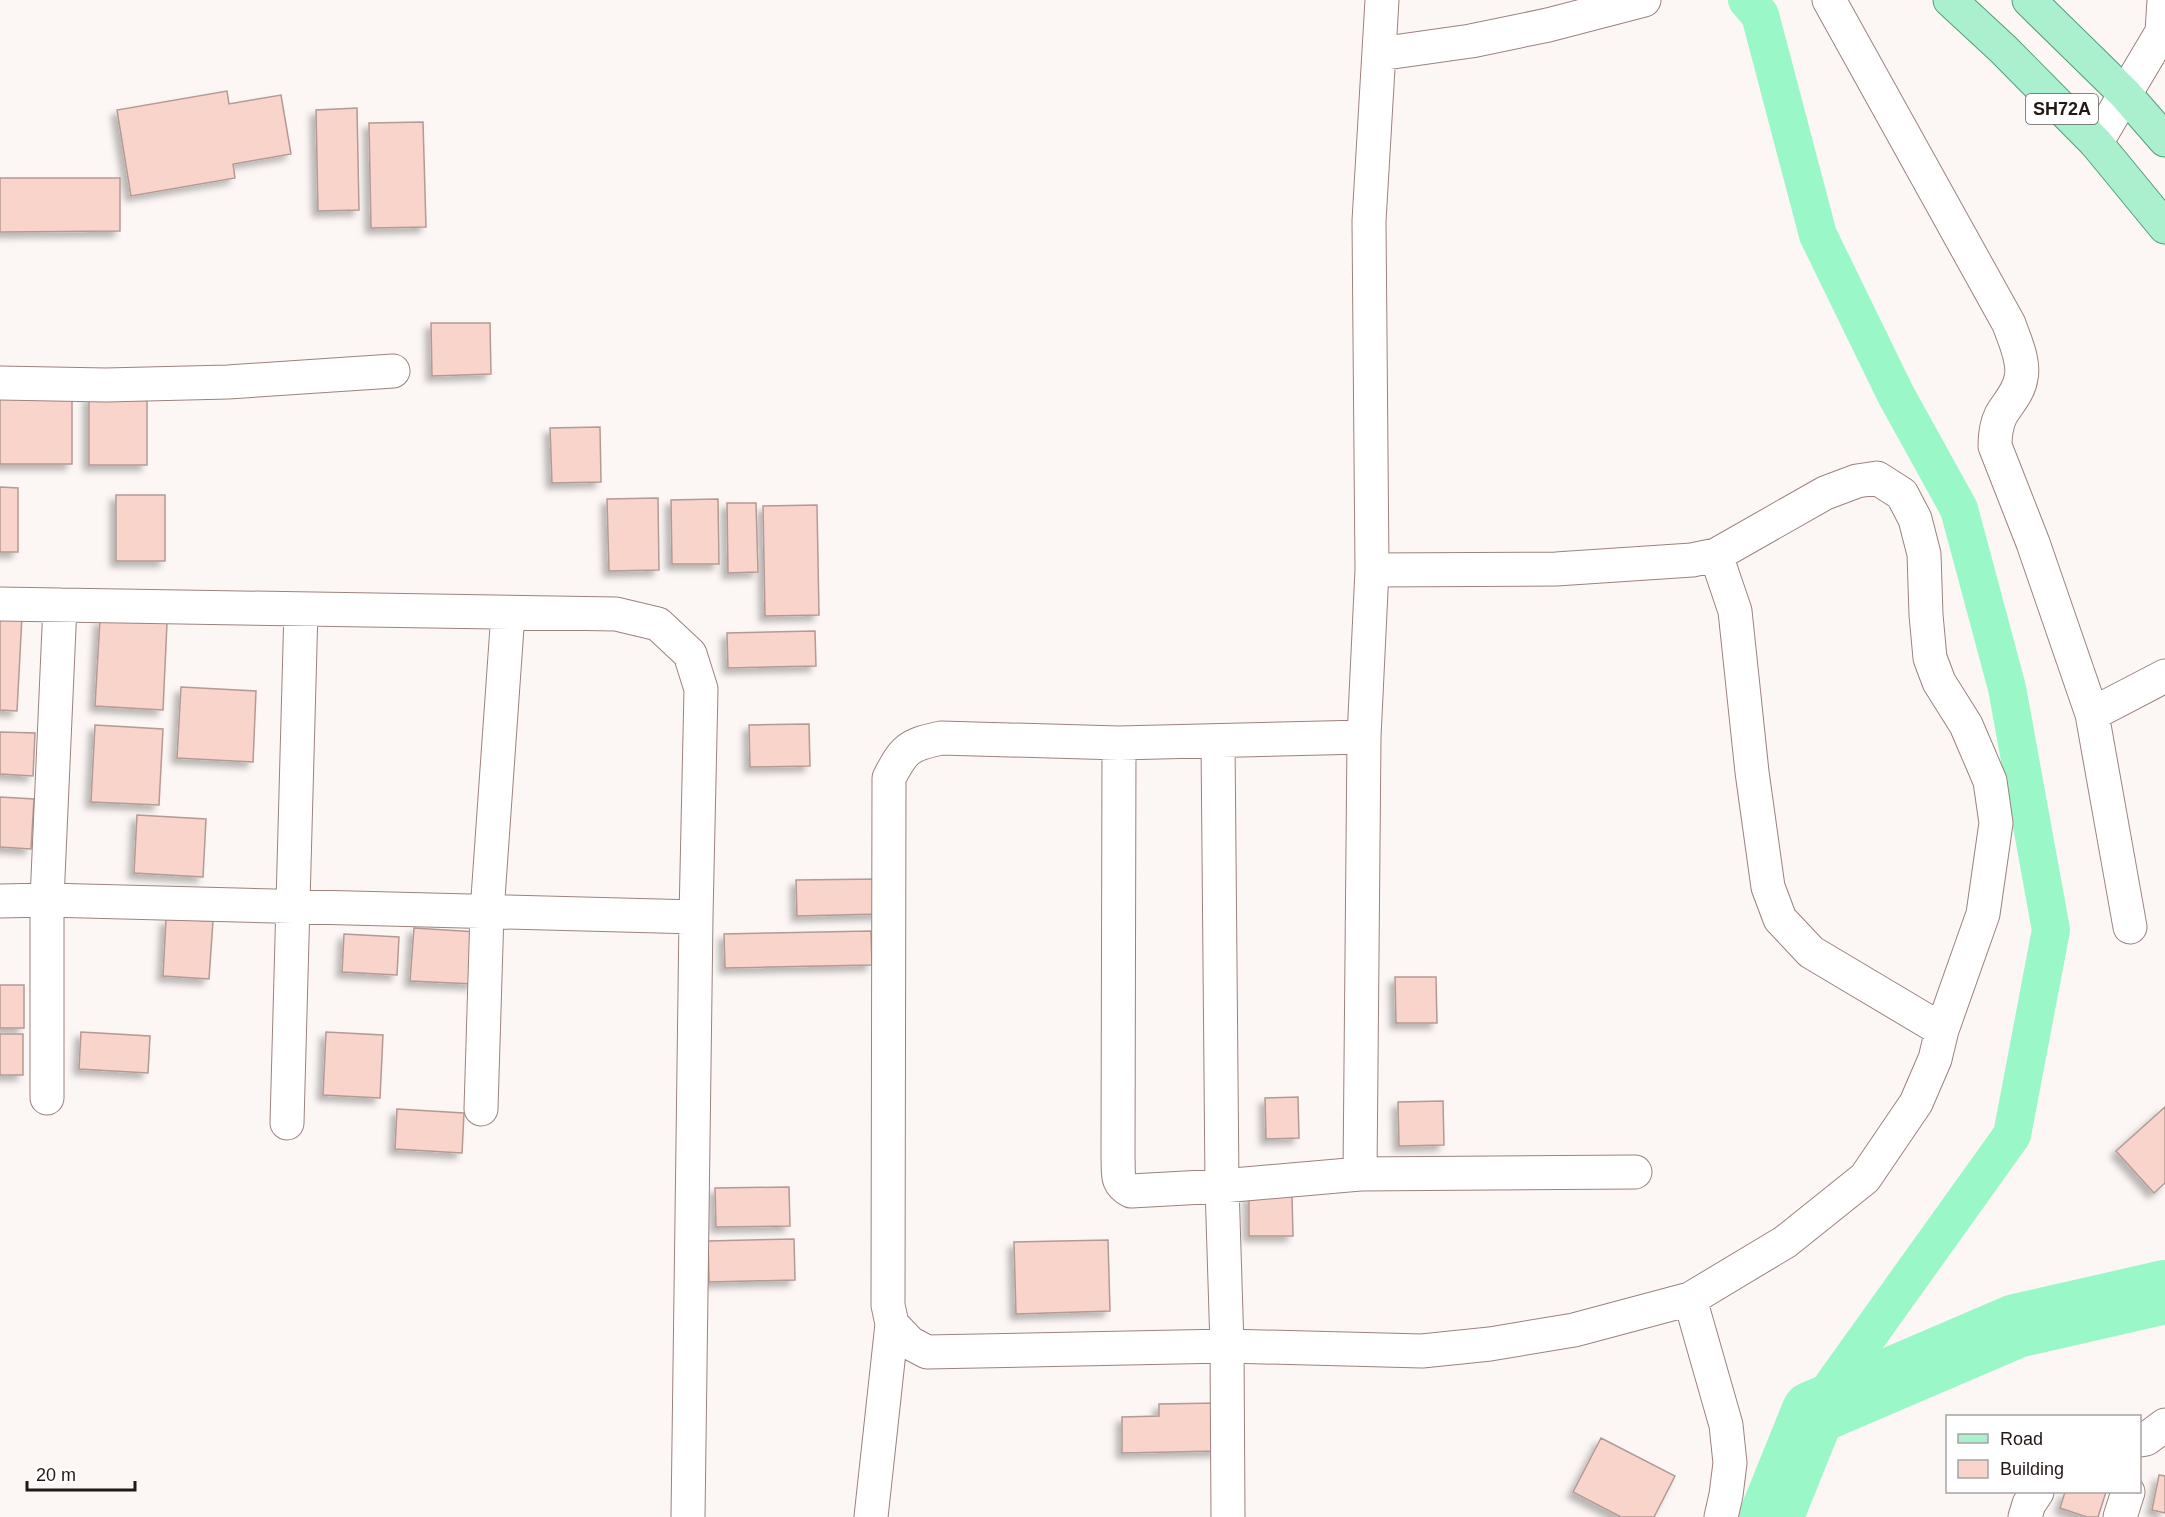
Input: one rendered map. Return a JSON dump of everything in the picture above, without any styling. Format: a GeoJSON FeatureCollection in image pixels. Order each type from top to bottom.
{"type":"FeatureCollection","features":[{"type":"Feature","properties":{"kind":"main road","name":"SH72A"},"geometry":{"type":"LineString","coordinates":[[1950,0],[2003,49],[2096,143],[2165,227]]}},
{"type":"Feature","properties":{"kind":"main road","name":"SH72A"},"geometry":{"type":"LineString","coordinates":[[2029,0],[2125,94],[2165,140]]}},
{"type":"Feature","properties":{"kind":"street"},"geometry":{"type":"LineString","coordinates":[[1360,1174],[1364,737],[1372,570],[1369,221],[1382,0]]}},
{"type":"Feature","properties":{"kind":"street"},"geometry":{"type":"LineString","coordinates":[[1379,54],[1471,41],[1548,25],[1644,0]]}},
{"type":"Feature","properties":{"kind":"street"},"geometry":{"type":"LineString","coordinates":[[1829,0],[2009,324],[2020,360],[2022,378],[2014,396],[2001,415],[1995,431],[1995,446],[2092,714],[2130,927]]}},
{"type":"Feature","properties":{"kind":"street"},"geometry":{"type":"LineString","coordinates":[[2096,143],[2162,32],[2164,0]]}},
{"type":"Feature","properties":{"kind":"street"},"geometry":{"type":"LineString","coordinates":[[0,383],[106,385],[228,382],[393,371]]}},
{"type":"Feature","properties":{"kind":"street"},"geometry":{"type":"LineString","coordinates":[[892,1324],[910,1343],[927,1352],[1227,1346],[1422,1352],[1490,1344],[1574,1330],[1690,1299],[1785,1242],[1865,1178],[1916,1103],[1935,1059],[1942,1030],[1983,914],[1996,823],[1990,781],[1966,725],[1939,682],[1930,658],[1924,554],[1915,519],[1902,494],[1877,478],[1857,481],[1825,493],[1716,555],[1683,561],[1556,569],[1372,570]]}},
{"type":"Feature","properties":{"kind":"street"},"geometry":{"type":"LineString","coordinates":[[1716,555],[1735,611],[1752,772],[1768,887],[1780,919],[1811,952],[1942,1030]]}},
{"type":"Feature","properties":{"kind":"street"},"geometry":{"type":"LineString","coordinates":[[0,604],[616,614],[658,624],[690,654],[701,689],[688,1517]]}},
{"type":"Feature","properties":{"kind":"street"},"geometry":{"type":"LineString","coordinates":[[47,1098],[47,900],[60,605]]}},
{"type":"Feature","properties":{"kind":"street"},"geometry":{"type":"LineString","coordinates":[[287,1123],[301,609]]}},
{"type":"Feature","properties":{"kind":"street"},"geometry":{"type":"LineString","coordinates":[[481,1109],[487,912],[508,613]]}},
{"type":"Feature","properties":{"kind":"street"},"geometry":{"type":"LineString","coordinates":[[2092,714],[2165,676]]}},
{"type":"Feature","properties":{"kind":"street"},"geometry":{"type":"LineString","coordinates":[[871,1517],[892,1324],[888,1305],[889,778],[901,755],[917,743],[941,738],[1119,743],[1364,737]]}},
{"type":"Feature","properties":{"kind":"street"},"geometry":{"type":"LineString","coordinates":[[1218,741],[1228,1517]]}},
{"type":"Feature","properties":{"kind":"street"},"geometry":{"type":"LineString","coordinates":[[1119,743],[1119,1180],[1122,1187],[1131,1191],[1360,1174],[1635,1172]]}},
{"type":"Feature","properties":{"kind":"street"},"geometry":{"type":"LineString","coordinates":[[0,901],[47,900],[696,917]]}},
{"type":"Feature","properties":{"kind":"street"},"geometry":{"type":"LineString","coordinates":[[1690,1299],[1726,1425],[1730,1463],[1721,1517]]}},
{"type":"Feature","properties":{"kind":"street"},"geometry":{"type":"LineString","coordinates":[[2025,1517],[2036,1493]]}},
{"type":"Feature","properties":{"kind":"street"},"geometry":{"type":"LineString","coordinates":[[2120,1517],[2127,1493]]}},
{"type":"Feature","properties":{"kind":"building"},"geometry":{"type":"Polygon","coordinates":[[[227,91],[229,104],[281,95],[291,154],[233,164],[235,178],[131,196],[117,110],[227,91]]]}},
{"type":"Feature","properties":{"kind":"building"},"geometry":{"type":"Polygon","coordinates":[[[357,108],[359,210],[318,211],[316,110],[357,108]]]}},
{"type":"Feature","properties":{"kind":"building"},"geometry":{"type":"Polygon","coordinates":[[[423,122],[426,227],[371,228],[369,123],[423,122]]]}},
{"type":"Feature","properties":{"kind":"building"},"geometry":{"type":"Polygon","coordinates":[[[0,178],[120,178],[120,231],[0,232],[0,178]]]}},
{"type":"Feature","properties":{"kind":"building"},"geometry":{"type":"Polygon","coordinates":[[[431,323],[490,323],[491,374],[432,376],[431,323]]]}},
{"type":"Feature","properties":{"kind":"building"},"geometry":{"type":"Polygon","coordinates":[[[0,394],[72,394],[72,464],[0,464],[0,394]]]}},
{"type":"Feature","properties":{"kind":"building"},"geometry":{"type":"Polygon","coordinates":[[[89,396],[147,397],[147,465],[89,465],[89,396]]]}},
{"type":"Feature","properties":{"kind":"building"},"geometry":{"type":"Polygon","coordinates":[[[600,427],[601,482],[552,483],[550,428],[600,427]]]}},
{"type":"Feature","properties":{"kind":"building"},"geometry":{"type":"Polygon","coordinates":[[[0,487],[18,488],[18,552],[0,552],[0,487]]]}},
{"type":"Feature","properties":{"kind":"building"},"geometry":{"type":"Polygon","coordinates":[[[116,495],[165,495],[165,561],[116,561],[116,495]]]}},
{"type":"Feature","properties":{"kind":"building"},"geometry":{"type":"Polygon","coordinates":[[[658,498],[659,570],[609,571],[607,499],[658,498]]]}},
{"type":"Feature","properties":{"kind":"building"},"geometry":{"type":"Polygon","coordinates":[[[718,499],[719,564],[672,564],[671,500],[718,499]]]}},
{"type":"Feature","properties":{"kind":"building"},"geometry":{"type":"Polygon","coordinates":[[[727,503],[756,503],[758,572],[728,573],[727,503]]]}},
{"type":"Feature","properties":{"kind":"building"},"geometry":{"type":"Polygon","coordinates":[[[817,505],[819,615],[765,616],[763,506],[817,505]]]}},
{"type":"Feature","properties":{"kind":"building"},"geometry":{"type":"Polygon","coordinates":[[[0,615],[22,616],[17,711],[0,710],[0,615]]]}},
{"type":"Feature","properties":{"kind":"building"},"geometry":{"type":"Polygon","coordinates":[[[100,619],[167,623],[163,710],[95,706],[100,619]]]}},
{"type":"Feature","properties":{"kind":"building"},"geometry":{"type":"Polygon","coordinates":[[[815,631],[816,666],[728,668],[727,633],[815,631]]]}},
{"type":"Feature","properties":{"kind":"building"},"geometry":{"type":"Polygon","coordinates":[[[181,687],[256,691],[253,762],[177,758],[181,687]]]}},
{"type":"Feature","properties":{"kind":"building"},"geometry":{"type":"Polygon","coordinates":[[[809,724],[810,766],[750,767],[749,725],[809,724]]]}},
{"type":"Feature","properties":{"kind":"building"},"geometry":{"type":"Polygon","coordinates":[[[95,725],[163,729],[159,805],[91,802],[95,725]]]}},
{"type":"Feature","properties":{"kind":"building"},"geometry":{"type":"Polygon","coordinates":[[[0,732],[35,733],[33,776],[0,774],[0,732]]]}},
{"type":"Feature","properties":{"kind":"building"},"geometry":{"type":"Polygon","coordinates":[[[0,797],[34,799],[31,849],[0,847],[0,797]]]}},
{"type":"Feature","properties":{"kind":"building"},"geometry":{"type":"Polygon","coordinates":[[[137,815],[206,819],[203,877],[134,873],[137,815]]]}},
{"type":"Feature","properties":{"kind":"building"},"geometry":{"type":"Polygon","coordinates":[[[879,879],[880,914],[797,916],[796,880],[879,879]]]}},
{"type":"Feature","properties":{"kind":"building"},"geometry":{"type":"Polygon","coordinates":[[[166,919],[213,921],[209,979],[163,976],[166,919]]]}},
{"type":"Feature","properties":{"kind":"building"},"geometry":{"type":"Polygon","coordinates":[[[414,928],[477,932],[474,984],[410,981],[414,928]]]}},
{"type":"Feature","properties":{"kind":"building"},"geometry":{"type":"Polygon","coordinates":[[[871,931],[872,965],[725,968],[724,934],[871,931]]]}},
{"type":"Feature","properties":{"kind":"building"},"geometry":{"type":"Polygon","coordinates":[[[344,934],[399,937],[397,975],[342,972],[344,934]]]}},
{"type":"Feature","properties":{"kind":"building"},"geometry":{"type":"Polygon","coordinates":[[[1395,977],[1436,977],[1437,1023],[1396,1023],[1395,977]]]}},
{"type":"Feature","properties":{"kind":"building"},"geometry":{"type":"Polygon","coordinates":[[[0,985],[24,985],[24,1028],[0,1028],[0,985]]]}},
{"type":"Feature","properties":{"kind":"building"},"geometry":{"type":"Polygon","coordinates":[[[81,1032],[150,1036],[148,1073],[79,1069],[81,1032]]]}},
{"type":"Feature","properties":{"kind":"building"},"geometry":{"type":"Polygon","coordinates":[[[326,1032],[383,1035],[380,1098],[323,1095],[326,1032]]]}},
{"type":"Feature","properties":{"kind":"building"},"geometry":{"type":"Polygon","coordinates":[[[0,1034],[23,1034],[23,1075],[0,1075],[0,1034]]]}},
{"type":"Feature","properties":{"kind":"building"},"geometry":{"type":"Polygon","coordinates":[[[1298,1097],[1299,1138],[1266,1139],[1265,1098],[1298,1097]]]}},
{"type":"Feature","properties":{"kind":"building"},"geometry":{"type":"Polygon","coordinates":[[[1443,1101],[1444,1145],[1399,1146],[1398,1102],[1443,1101]]]}},
{"type":"Feature","properties":{"kind":"building"},"geometry":{"type":"Polygon","coordinates":[[[2165,1107],[2165,1183],[2154,1193],[2116,1151],[2165,1107]]]}},
{"type":"Feature","properties":{"kind":"building"},"geometry":{"type":"Polygon","coordinates":[[[397,1109],[464,1113],[462,1153],[395,1149],[397,1109]]]}},
{"type":"Feature","properties":{"kind":"building"},"geometry":{"type":"Polygon","coordinates":[[[789,1187],[790,1226],[716,1227],[715,1188],[789,1187]]]}},
{"type":"Feature","properties":{"kind":"building"},"geometry":{"type":"Polygon","coordinates":[[[1249,1195],[1292,1195],[1293,1236],[1249,1236],[1249,1195]]]}},
{"type":"Feature","properties":{"kind":"building"},"geometry":{"type":"Polygon","coordinates":[[[794,1239],[795,1280],[709,1282],[708,1241],[794,1239]]]}},
{"type":"Feature","properties":{"kind":"building"},"geometry":{"type":"Polygon","coordinates":[[[1108,1240],[1110,1311],[1016,1314],[1014,1242],[1108,1240]]]}},
{"type":"Feature","properties":{"kind":"building"},"geometry":{"type":"Polygon","coordinates":[[[1218,1403],[1218,1451],[1122,1453],[1122,1417],[1159,1416],[1159,1404],[1218,1403]]]}},
{"type":"Feature","properties":{"kind":"building"},"geometry":{"type":"Polygon","coordinates":[[[1601,1438],[1675,1476],[1654,1517],[1621,1517],[1573,1492],[1601,1438]]]}},
{"type":"Feature","properties":{"kind":"building"},"geometry":{"type":"Polygon","coordinates":[[[2159,1475],[2165,1476],[2165,1513],[2152,1510],[2159,1475]]]}},
{"type":"Feature","properties":{"kind":"building"},"geometry":{"type":"Polygon","coordinates":[[[2065,1493],[2106,1493],[2098,1517],[2087,1517],[2060,1508],[2065,1493]]]}},
{"type":"Feature","properties":{"kind":"waterway"},"geometry":{"type":"LineString","coordinates":[[1747,0],[1760,15],[1818,235],[1896,395],[1959,509],[2007,688],[2051,930],[2012,1135],[1813,1413]]}},
{"type":"Feature","properties":{"kind":"waterway"},"geometry":{"type":"LineString","coordinates":[[1771,1517],[1813,1413],[2016,1326],[2165,1292]]}}]}
